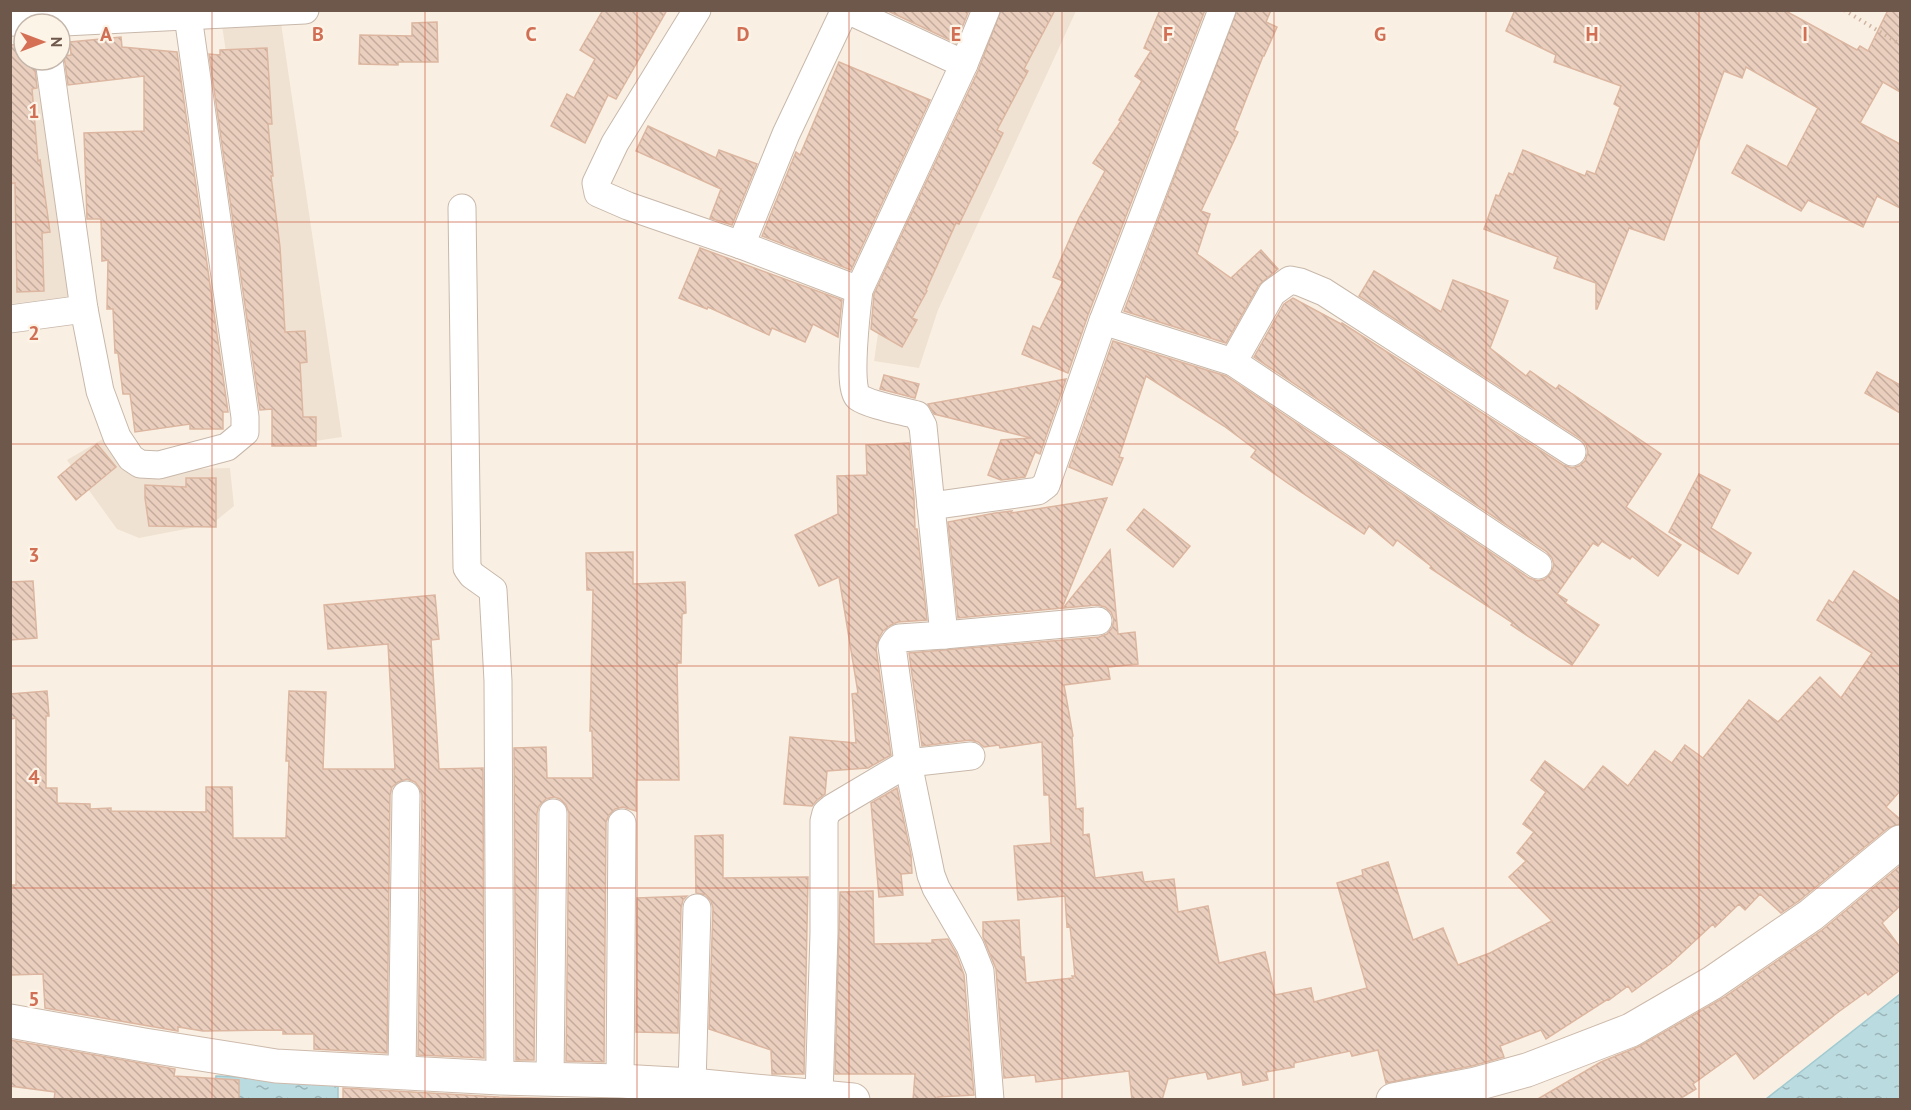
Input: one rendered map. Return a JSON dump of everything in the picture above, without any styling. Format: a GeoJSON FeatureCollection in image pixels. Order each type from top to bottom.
{"type":"FeatureCollection","features":[{"type":"Feature","properties":{"kind":"street"},"geometry":{"type":"LineString","coordinates":[[72,22],[305,10]]}},
{"type":"Feature","properties":{"kind":"street"},"geometry":{"type":"LineString","coordinates":[[697,10],[615,143],[596,183],[598,193],[859,290]]}},
{"type":"Feature","properties":{"kind":"street"},"geometry":{"type":"LineString","coordinates":[[944,635],[923,426],[917,415],[870,402],[858,396],[855,392],[853,364],[859,290],[964,63],[986,10]]}},
{"type":"Feature","properties":{"kind":"street"},"geometry":{"type":"LineString","coordinates":[[931,506],[1038,491],[1046,484],[1103,321],[1222,10]]}},
{"type":"Feature","properties":{"kind":"street"},"geometry":{"type":"LineString","coordinates":[[741,245],[786,134],[840,18],[845,13],[855,13],[964,63]]}},
{"type":"Feature","properties":{"kind":"street"},"geometry":{"type":"LineString","coordinates":[[51,72],[84,309],[100,391],[117,437],[131,459],[140,464],[159,465],[227,447],[245,432],[245,417],[188,16]]}},
{"type":"Feature","properties":{"kind":"street"},"geometry":{"type":"LineString","coordinates":[[462,208],[467,568],[472,575],[493,590],[497,669],[500,1078]]}},
{"type":"Feature","properties":{"kind":"street"},"geometry":{"type":"LineString","coordinates":[[1233,362],[1272,293],[1290,280],[1300,282],[1324,292],[1572,453]]}},
{"type":"Feature","properties":{"kind":"street"},"geometry":{"type":"LineString","coordinates":[[10,319],[84,309]]}},
{"type":"Feature","properties":{"kind":"street"},"geometry":{"type":"LineString","coordinates":[[1103,321],[1233,362],[1538,565]]}},
{"type":"Feature","properties":{"kind":"street"},"geometry":{"type":"LineString","coordinates":[[990,1100],[980,971],[970,946],[936,888],[931,875],[908,763],[892,646],[899,638],[1098,621]]}},
{"type":"Feature","properties":{"kind":"street"},"geometry":{"type":"LineString","coordinates":[[819,1096],[824,933],[824,821],[826,813],[908,763],[971,756]]}},
{"type":"Feature","properties":{"kind":"street"},"geometry":{"type":"LineString","coordinates":[[402,1071],[406,795]]}},
{"type":"Feature","properties":{"kind":"street"},"geometry":{"type":"LineString","coordinates":[[550,1078],[553,813]]}},
{"type":"Feature","properties":{"kind":"street"},"geometry":{"type":"LineString","coordinates":[[620,1081],[622,823]]}},
{"type":"Feature","properties":{"kind":"street"},"geometry":{"type":"LineString","coordinates":[[1393,1100],[1476,1084],[1517,1072],[1630,1030],[1712,983],[1810,915],[1900,842]]}},
{"type":"Feature","properties":{"kind":"street"},"geometry":{"type":"LineString","coordinates":[[692,1085],[697,908]]}},
{"type":"Feature","properties":{"kind":"street"},"geometry":{"type":"LineString","coordinates":[[10,1021],[144,1045],[276,1065],[500,1078],[550,1078],[692,1085],[853,1100]]}},
{"type":"Feature","properties":{"kind":"path"},"geometry":{"type":"LineString","coordinates":[[1844,10],[1900,44]]}},
{"type":"Feature","properties":{"kind":"shaded area"},"geometry":{"type":"Polygon","coordinates":[[[1008,11],[1076,11],[938,310],[919,368],[874,361],[885,284],[1008,11]]]}},
{"type":"Feature","properties":{"kind":"shaded area"},"geometry":{"type":"Polygon","coordinates":[[[280,16],[342,437],[282,446],[222,25],[280,16]]]}},
{"type":"Feature","properties":{"kind":"shaded area"},"geometry":{"type":"Polygon","coordinates":[[[10,62],[12,62],[12,72],[60,72],[93,288],[66,297],[11,304],[10,62]]]}},
{"type":"Feature","properties":{"kind":"shaded area"},"geometry":{"type":"Polygon","coordinates":[[[125,426],[145,470],[230,468],[234,506],[212,524],[139,538],[117,529],[67,460],[125,426]]]}},
{"type":"Feature","properties":{"kind":"water"},"geometry":{"type":"Polygon","coordinates":[[[1900,994],[1900,1099],[1766,1099],[1900,994]]]}},
{"type":"Feature","properties":{"kind":"water"},"geometry":{"type":"Polygon","coordinates":[[[216,1076],[338,1081],[338,1099],[213,1100],[216,1076]]]}},
{"type":"Feature","properties":{"kind":"building"},"geometry":{"type":"Polygon","coordinates":[[[603,10],[667,10],[616,99],[608,95],[585,143],[551,126],[567,94],[574,98],[595,59],[580,50],[603,10]]]}},
{"type":"Feature","properties":{"kind":"building"},"geometry":{"type":"Polygon","coordinates":[[[886,10],[969,10],[956,43],[886,10]]]}},
{"type":"Feature","properties":{"kind":"building"},"geometry":{"type":"Polygon","coordinates":[[[1001,10],[1055,10],[1024,69],[1028,71],[997,130],[1003,133],[959,224],[956,223],[927,291],[912,318],[917,320],[902,347],[871,329],[874,294],[978,71],[1001,10]]]}},
{"type":"Feature","properties":{"kind":"building"},"geometry":{"type":"Polygon","coordinates":[[[1160,10],[1205,10],[1068,373],[1022,354],[1033,326],[1040,329],[1063,281],[1053,277],[1079,218],[1105,171],[1093,163],[1121,121],[1119,120],[1142,81],[1135,76],[1151,51],[1144,48],[1160,10]]]}},
{"type":"Feature","properties":{"kind":"building"},"geometry":{"type":"Polygon","coordinates":[[[1237,10],[1271,10],[1266,22],[1277,27],[1234,130],[1238,132],[1201,211],[1210,214],[1197,254],[1231,278],[1261,250],[1278,269],[1259,285],[1226,343],[1124,311],[1237,10]]]}},
{"type":"Feature","properties":{"kind":"building"},"geometry":{"type":"Polygon","coordinates":[[[1515,10],[1784,10],[1857,50],[1860,46],[1868,51],[1888,10],[1900,10],[1900,92],[1883,82],[1860,123],[1900,144],[1900,208],[1877,196],[1863,227],[1808,200],[1801,211],[1732,173],[1747,145],[1787,167],[1818,108],[1746,67],[1742,78],[1724,71],[1664,240],[1629,228],[1596,309],[1596,283],[1554,268],[1558,257],[1484,229],[1496,195],[1499,196],[1509,173],[1513,175],[1523,150],[1585,176],[1587,171],[1595,174],[1620,107],[1614,104],[1621,86],[1554,62],[1556,55],[1506,31],[1515,10]]]}},
{"type":"Feature","properties":{"kind":"building"},"geometry":{"type":"Polygon","coordinates":[[[437,22],[438,62],[398,62],[398,65],[359,64],[360,35],[412,36],[412,23],[437,22]]]}},
{"type":"Feature","properties":{"kind":"building"},"geometry":{"type":"Polygon","coordinates":[[[121,37],[122,47],[177,52],[228,412],[223,412],[223,429],[190,429],[190,424],[135,432],[130,394],[123,394],[118,353],[115,353],[113,309],[107,309],[108,260],[102,261],[101,219],[87,219],[84,133],[144,131],[144,76],[68,85],[66,72],[72,72],[72,42],[121,37]]]}},
{"type":"Feature","properties":{"kind":"building"},"geometry":{"type":"Polygon","coordinates":[[[10,45],[12,45],[12,72],[35,72],[37,88],[32,89],[38,161],[40,160],[50,232],[42,233],[44,291],[17,292],[15,183],[10,184],[10,45]]]}},
{"type":"Feature","properties":{"kind":"building"},"geometry":{"type":"Polygon","coordinates":[[[267,48],[272,124],[268,124],[273,176],[271,176],[280,247],[285,332],[305,331],[307,362],[300,363],[303,417],[316,417],[316,446],[272,446],[272,409],[260,410],[209,54],[220,55],[220,50],[267,48]]]}},
{"type":"Feature","properties":{"kind":"building"},"geometry":{"type":"Polygon","coordinates":[[[839,62],[930,100],[851,270],[762,236],[796,152],[800,155],[839,62]]]}},
{"type":"Feature","properties":{"kind":"building"},"geometry":{"type":"Polygon","coordinates":[[[648,126],[716,158],[719,150],[757,164],[732,225],[710,218],[721,189],[636,151],[648,126]]]}},
{"type":"Feature","properties":{"kind":"building"},"geometry":{"type":"Polygon","coordinates":[[[700,248],[842,300],[838,337],[813,324],[805,342],[772,328],[769,335],[708,307],[707,309],[679,298],[700,248]]]}},
{"type":"Feature","properties":{"kind":"building"},"geometry":{"type":"Polygon","coordinates":[[[1374,271],[1441,312],[1453,280],[1508,301],[1490,348],[1526,376],[1530,371],[1556,389],[1559,385],[1661,454],[1626,507],[1681,545],[1658,576],[1632,556],[1630,559],[1602,541],[1598,546],[1593,543],[1557,594],[1567,600],[1565,603],[1599,625],[1572,665],[1430,568],[1431,566],[1397,540],[1393,546],[1369,526],[1364,534],[1289,484],[1251,457],[1256,450],[1224,426],[1146,376],[1119,457],[1123,458],[1112,485],[1069,467],[1113,341],[1226,376],[1529,578],[1538,581],[1545,579],[1551,573],[1554,565],[1547,552],[1254,357],[1284,304],[1293,298],[1342,323],[1563,465],[1572,468],[1585,461],[1588,452],[1586,444],[1581,439],[1359,296],[1374,271]]]}},
{"type":"Feature","properties":{"kind":"building"},"geometry":{"type":"Polygon","coordinates":[[[1877,372],[1900,385],[1900,413],[1865,393],[1877,372]]]}},
{"type":"Feature","properties":{"kind":"building"},"geometry":{"type":"Polygon","coordinates":[[[884,375],[919,384],[915,398],[880,389],[884,375]]]}},
{"type":"Feature","properties":{"kind":"building"},"geometry":{"type":"Polygon","coordinates":[[[1066,379],[1040,454],[1035,452],[1025,477],[1001,480],[988,475],[1001,440],[1031,438],[934,414],[928,404],[1066,379]]]}},
{"type":"Feature","properties":{"kind":"building"},"geometry":{"type":"Polygon","coordinates":[[[909,443],[915,529],[917,529],[927,620],[898,622],[891,625],[883,631],[876,648],[891,755],[868,768],[827,771],[825,794],[812,806],[784,804],[790,737],[856,743],[852,694],[858,693],[839,577],[819,586],[795,535],[838,514],[837,476],[867,475],[866,445],[909,443]]]}},
{"type":"Feature","properties":{"kind":"building"},"geometry":{"type":"Polygon","coordinates":[[[97,444],[116,467],[76,500],[58,477],[97,444]]]}},
{"type":"Feature","properties":{"kind":"building"},"geometry":{"type":"Polygon","coordinates":[[[1699,474],[1730,490],[1711,528],[1751,553],[1738,574],[1669,532],[1699,474]]]}},
{"type":"Feature","properties":{"kind":"building"},"geometry":{"type":"Polygon","coordinates":[[[186,478],[216,478],[216,527],[149,526],[145,485],[186,487],[186,478]]]}},
{"type":"Feature","properties":{"kind":"building"},"geometry":{"type":"Polygon","coordinates":[[[1107,498],[1062,608],[958,618],[948,522],[995,513],[1012,511],[1011,513],[1107,498]]]}},
{"type":"Feature","properties":{"kind":"building"},"geometry":{"type":"Polygon","coordinates":[[[1144,509],[1190,546],[1173,567],[1127,530],[1144,509]]]}},
{"type":"Feature","properties":{"kind":"building"},"geometry":{"type":"Polygon","coordinates":[[[1110,550],[1118,634],[1135,632],[1138,664],[1108,667],[1110,679],[1064,685],[1073,736],[1076,809],[1083,808],[1083,835],[1089,834],[1095,878],[1142,872],[1144,882],[1174,879],[1178,912],[1208,906],[1219,963],[1265,952],[1275,995],[1311,988],[1314,1002],[1367,988],[1337,883],[1363,875],[1362,870],[1388,862],[1413,940],[1443,928],[1458,965],[1490,953],[1552,921],[1509,877],[1526,861],[1517,853],[1534,832],[1523,824],[1546,792],[1531,780],[1545,761],[1584,790],[1603,766],[1628,786],[1655,751],[1672,763],[1685,745],[1703,758],[1749,700],[1778,722],[1820,677],[1841,698],[1872,653],[1817,620],[1829,600],[1833,603],[1854,571],[1900,602],[1900,791],[1886,807],[1900,819],[1900,824],[1888,828],[1781,913],[1760,894],[1745,910],[1739,904],[1715,927],[1713,924],[1670,964],[1632,992],[1628,986],[1546,1039],[1541,1030],[1500,1046],[1504,1057],[1472,1066],[1386,1083],[1378,1050],[1352,1056],[1350,1051],[1294,1063],[1294,1067],[1266,1072],[1268,1080],[1243,1085],[1241,1072],[1208,1079],[1206,1072],[1168,1079],[1162,1100],[1132,1100],[1129,1071],[1036,1082],[1035,1075],[1004,1078],[996,969],[983,937],[983,922],[1019,920],[1021,957],[1024,957],[1026,983],[1075,976],[1070,926],[1067,927],[1065,896],[1018,900],[1014,846],[1051,843],[1049,795],[1044,795],[1042,742],[1000,748],[999,745],[984,747],[970,740],[922,746],[909,653],[1099,637],[1107,634],[1114,620],[1111,612],[1105,607],[1097,605],[1063,608],[1110,550]]]}},
{"type":"Feature","properties":{"kind":"building"},"geometry":{"type":"Polygon","coordinates":[[[633,552],[633,584],[685,582],[686,613],[682,614],[681,663],[677,663],[679,780],[636,780],[636,811],[623,807],[615,809],[606,822],[604,1062],[566,1061],[569,813],[566,805],[554,797],[546,799],[539,806],[537,813],[534,1060],[516,1060],[514,748],[546,747],[547,778],[593,778],[592,731],[590,731],[593,590],[587,590],[586,553],[633,552]]]}},
{"type":"Feature","properties":{"kind":"building"},"geometry":{"type":"Polygon","coordinates":[[[33,581],[37,638],[10,640],[10,582],[33,581]]]}},
{"type":"Feature","properties":{"kind":"building"},"geometry":{"type":"Polygon","coordinates":[[[435,595],[439,639],[431,640],[439,769],[483,768],[484,1058],[418,1055],[422,795],[415,782],[407,779],[392,787],[390,795],[387,1053],[314,1049],[314,1034],[283,1034],[283,1030],[203,1031],[178,1027],[178,1031],[45,1008],[43,974],[11,975],[10,885],[16,885],[16,718],[10,719],[10,694],[47,691],[49,716],[46,716],[46,788],[57,788],[57,803],[90,804],[90,809],[111,808],[111,811],[206,812],[206,787],[232,787],[233,838],[286,838],[289,691],[326,692],[323,769],[395,769],[388,644],[328,649],[324,605],[435,595]]]}},
{"type":"Feature","properties":{"kind":"building"},"geometry":{"type":"Polygon","coordinates":[[[897,788],[911,855],[912,873],[901,874],[903,895],[879,897],[871,803],[897,788]]]}},
{"type":"Feature","properties":{"kind":"building"},"geometry":{"type":"Polygon","coordinates":[[[723,835],[723,878],[808,877],[804,1074],[772,1074],[771,1050],[709,1029],[713,908],[706,895],[696,893],[695,836],[723,835]]]}},
{"type":"Feature","properties":{"kind":"building"},"geometry":{"type":"Polygon","coordinates":[[[1900,866],[1900,906],[1882,923],[1900,947],[1900,970],[1868,995],[1866,992],[1837,1013],[1754,1079],[1736,1053],[1693,1084],[1696,1089],[1678,1100],[1536,1100],[1601,1062],[1640,1046],[1723,998],[1822,930],[1900,866]]]}},
{"type":"Feature","properties":{"kind":"building"},"geometry":{"type":"Polygon","coordinates":[[[873,891],[874,944],[932,943],[932,940],[948,939],[956,953],[964,975],[974,1095],[938,1097],[938,1100],[913,1100],[915,1074],[835,1074],[840,892],[873,891]]]}},
{"type":"Feature","properties":{"kind":"building"},"geometry":{"type":"Polygon","coordinates":[[[687,896],[681,908],[678,1033],[636,1032],[637,898],[687,896]]]}},
{"type":"Feature","properties":{"kind":"building"},"geometry":{"type":"Polygon","coordinates":[[[10,1040],[175,1069],[174,1076],[239,1080],[239,1100],[54,1100],[55,1092],[10,1086],[10,1040]]]}},
{"type":"Feature","properties":{"kind":"building"},"geometry":{"type":"Polygon","coordinates":[[[343,1088],[499,1097],[610,1100],[343,1100],[343,1088]]]}}]}
